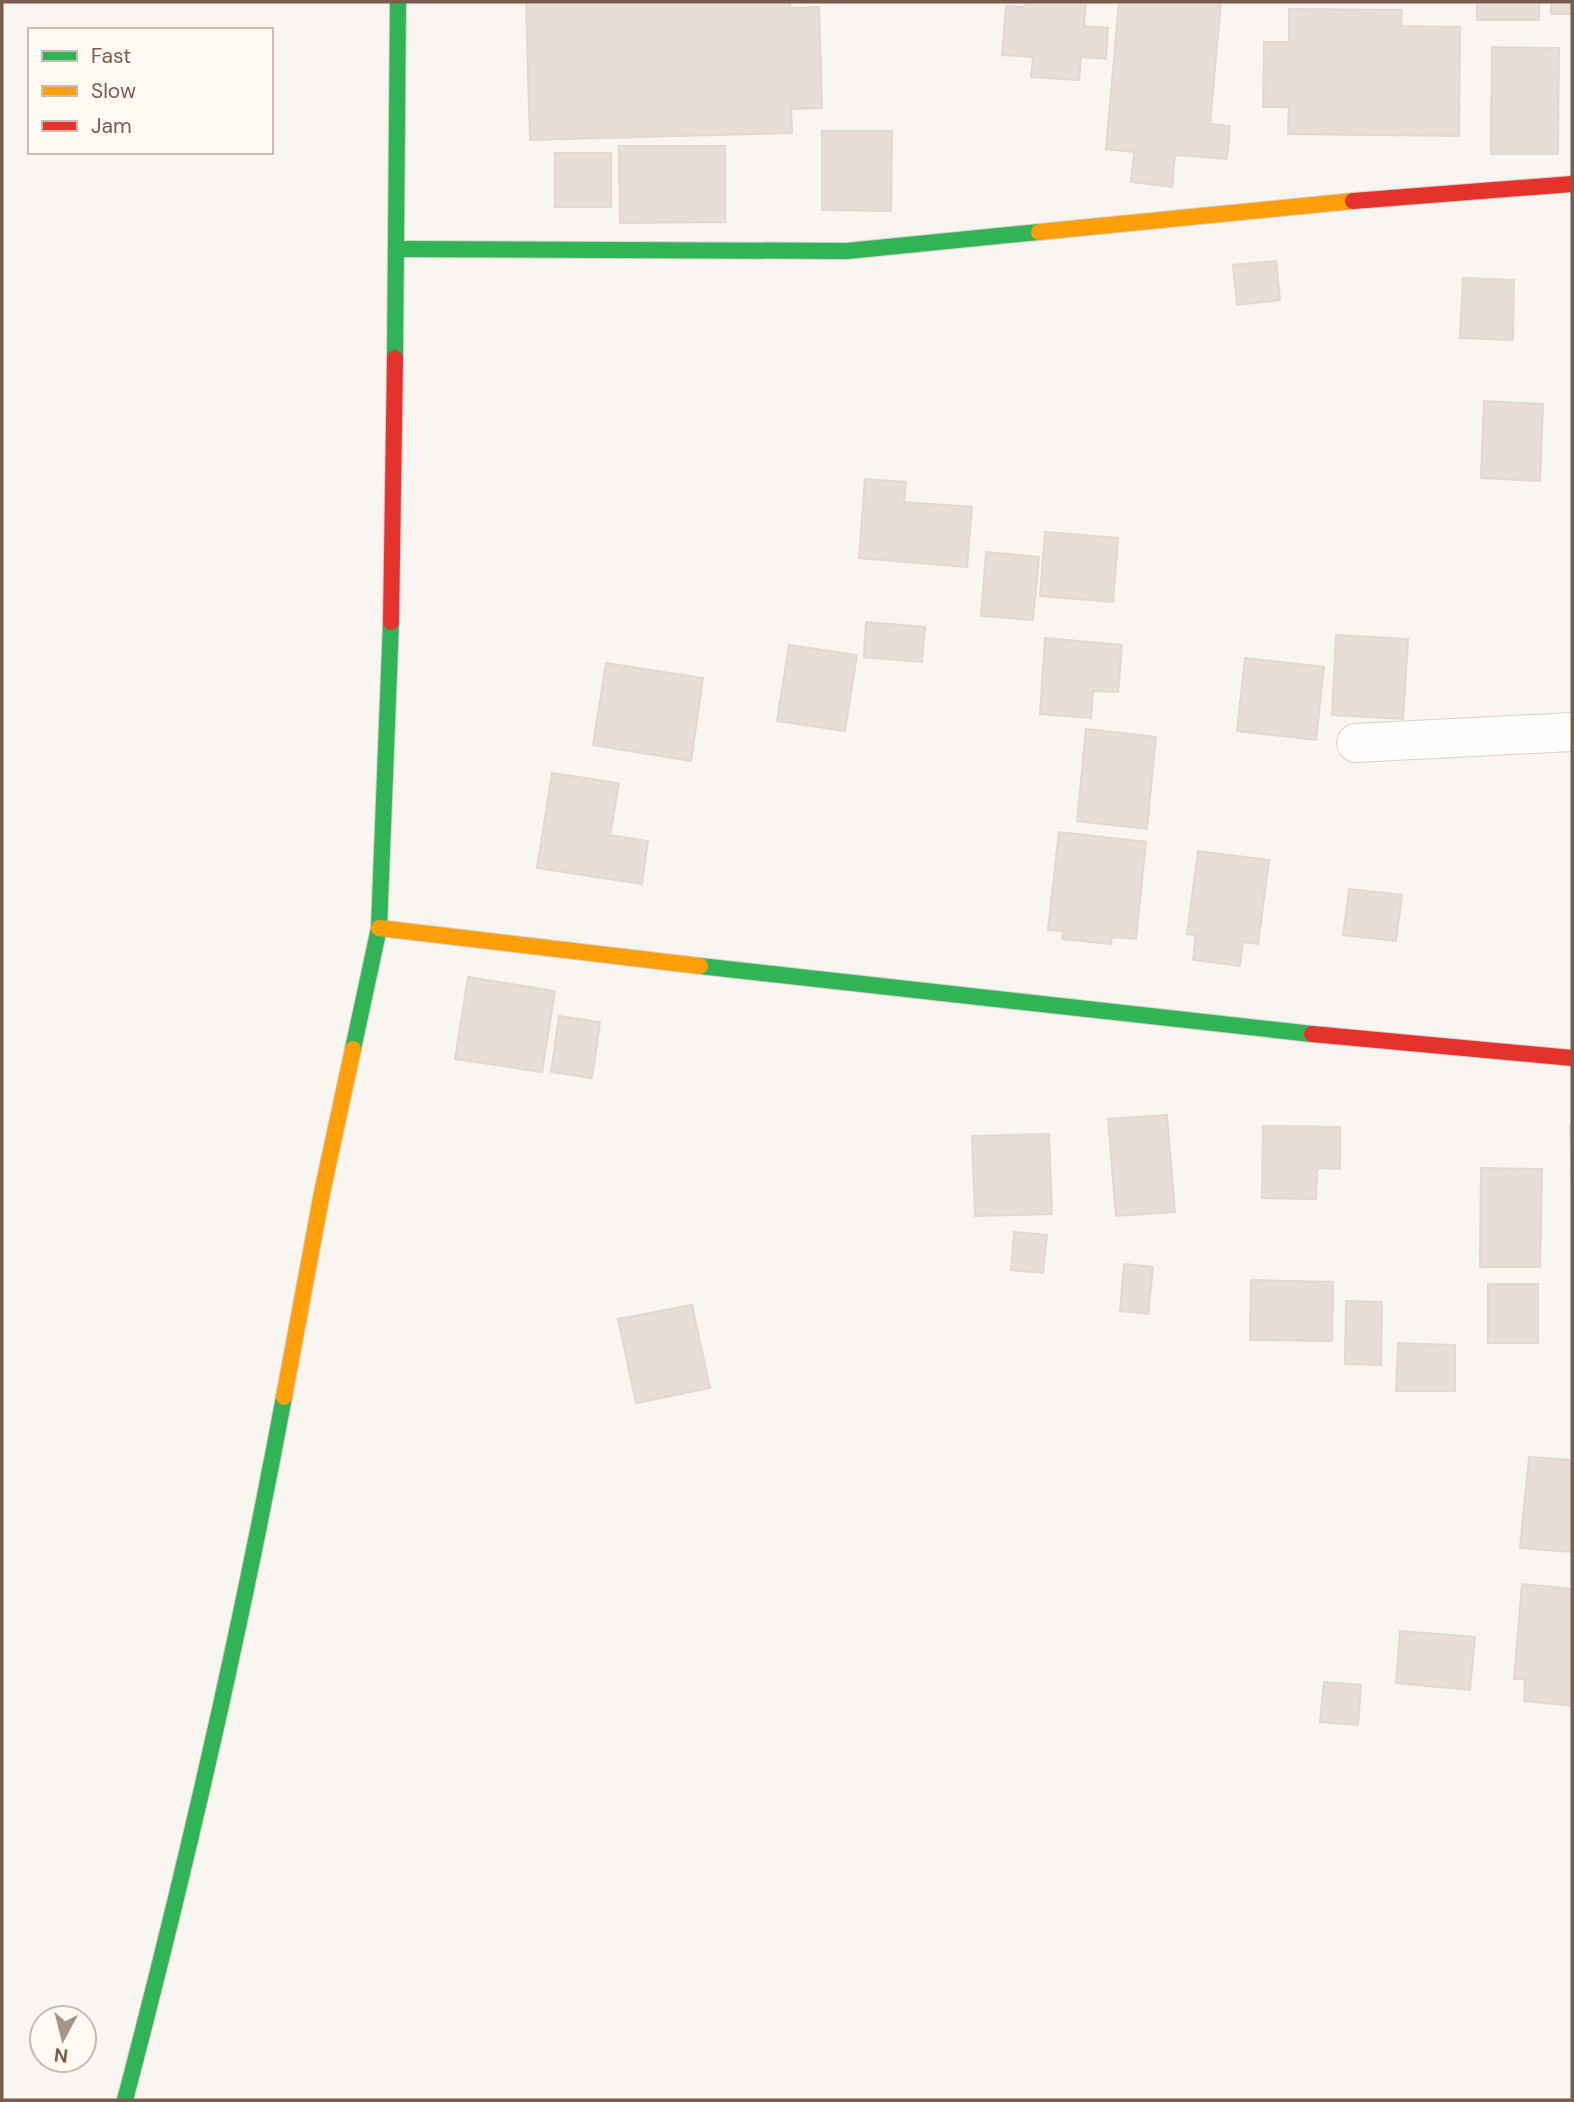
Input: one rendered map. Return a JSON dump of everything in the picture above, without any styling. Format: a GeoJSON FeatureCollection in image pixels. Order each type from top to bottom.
{"type":"FeatureCollection","features":[{"type":"Feature","properties":{"kind":"street"},"geometry":{"type":"LineString","coordinates":[[124,2100],[169,1932],[216,1725],[278,1428],[322,1193],[379,929],[390,652],[398,2]]}},
{"type":"Feature","properties":{"kind":"street"},"geometry":{"type":"LineString","coordinates":[[397,248],[847,251],[1414,195],[1572,184]]}},
{"type":"Feature","properties":{"kind":"street"},"geometry":{"type":"LineString","coordinates":[[1356,743],[1572,732]]}},
{"type":"Feature","properties":{"kind":"street"},"geometry":{"type":"LineString","coordinates":[[379,929],[1226,1026],[1572,1058]]}},
{"type":"Feature","properties":{"kind":"building"},"geometry":{"type":"Polygon","coordinates":[[[526,2],[790,2],[790,8],[819,7],[822,108],[791,109],[792,133],[530,140],[526,2]]]}},
{"type":"Feature","properties":{"kind":"building"},"geometry":{"type":"Polygon","coordinates":[[[1025,2],[1086,2],[1084,26],[1108,28],[1106,59],[1081,57],[1079,80],[1031,77],[1033,57],[1002,55],[1006,6],[1024,7],[1025,2]]]}},
{"type":"Feature","properties":{"kind":"building"},"geometry":{"type":"Polygon","coordinates":[[[1119,2],[1221,2],[1210,124],[1230,126],[1227,159],[1175,155],[1172,187],[1131,182],[1134,152],[1106,149],[1119,2]]]}},
{"type":"Feature","properties":{"kind":"building"},"geometry":{"type":"Polygon","coordinates":[[[1477,2],[1539,2],[1539,20],[1477,20],[1477,2]]]}},
{"type":"Feature","properties":{"kind":"building"},"geometry":{"type":"Polygon","coordinates":[[[1551,2],[1572,2],[1572,14],[1551,14],[1551,2]]]}},
{"type":"Feature","properties":{"kind":"building"},"geometry":{"type":"Polygon","coordinates":[[[1289,9],[1402,10],[1401,26],[1460,27],[1459,136],[1288,134],[1289,107],[1263,107],[1264,42],[1289,42],[1289,9]]]}},
{"type":"Feature","properties":{"kind":"building"},"geometry":{"type":"Polygon","coordinates":[[[1492,47],[1559,48],[1558,154],[1491,154],[1492,47]]]}},
{"type":"Feature","properties":{"kind":"building"},"geometry":{"type":"Polygon","coordinates":[[[822,131],[892,131],[891,211],[822,210],[822,131]]]}},
{"type":"Feature","properties":{"kind":"building"},"geometry":{"type":"Polygon","coordinates":[[[619,146],[725,146],[725,222],[620,223],[619,146]]]}},
{"type":"Feature","properties":{"kind":"building"},"geometry":{"type":"Polygon","coordinates":[[[555,153],[611,153],[611,207],[555,207],[555,153]]]}},
{"type":"Feature","properties":{"kind":"building"},"geometry":{"type":"Polygon","coordinates":[[[1276,261],[1280,300],[1237,305],[1233,265],[1276,261]]]}},
{"type":"Feature","properties":{"kind":"building"},"geometry":{"type":"Polygon","coordinates":[[[1463,278],[1514,280],[1513,340],[1460,338],[1463,278]]]}},
{"type":"Feature","properties":{"kind":"building"},"geometry":{"type":"Polygon","coordinates":[[[1484,401],[1543,404],[1540,481],[1481,478],[1484,401]]]}},
{"type":"Feature","properties":{"kind":"building"},"geometry":{"type":"Polygon","coordinates":[[[865,479],[906,482],[904,502],[972,507],[967,567],[859,558],[865,479]]]}},
{"type":"Feature","properties":{"kind":"building"},"geometry":{"type":"Polygon","coordinates":[[[1045,532],[1118,538],[1113,602],[1040,596],[1045,532]]]}},
{"type":"Feature","properties":{"kind":"building"},"geometry":{"type":"Polygon","coordinates":[[[986,552],[1039,557],[1033,620],[981,616],[986,552]]]}},
{"type":"Feature","properties":{"kind":"building"},"geometry":{"type":"Polygon","coordinates":[[[866,622],[925,627],[922,662],[864,657],[866,622]]]}},
{"type":"Feature","properties":{"kind":"building"},"geometry":{"type":"Polygon","coordinates":[[[1336,635],[1408,639],[1403,719],[1332,715],[1336,635]]]}},
{"type":"Feature","properties":{"kind":"building"},"geometry":{"type":"Polygon","coordinates":[[[1045,638],[1122,645],[1118,692],[1093,691],[1091,718],[1040,714],[1045,638]]]}},
{"type":"Feature","properties":{"kind":"building"},"geometry":{"type":"Polygon","coordinates":[[[789,645],[857,655],[845,731],[777,721],[789,645]]]}},
{"type":"Feature","properties":{"kind":"building"},"geometry":{"type":"Polygon","coordinates":[[[1245,658],[1324,667],[1316,740],[1237,731],[1245,658]]]}},
{"type":"Feature","properties":{"kind":"building"},"geometry":{"type":"Polygon","coordinates":[[[606,663],[703,678],[691,761],[593,745],[606,663]]]}},
{"type":"Feature","properties":{"kind":"building"},"geometry":{"type":"Polygon","coordinates":[[[1086,729],[1156,737],[1147,829],[1077,821],[1086,729]]]}},
{"type":"Feature","properties":{"kind":"building"},"geometry":{"type":"Polygon","coordinates":[[[552,773],[619,783],[610,835],[648,841],[642,884],[537,868],[552,773]]]}},
{"type":"Feature","properties":{"kind":"building"},"geometry":{"type":"Polygon","coordinates":[[[1059,832],[1146,842],[1136,939],[1112,937],[1111,944],[1062,939],[1063,931],[1048,930],[1059,832]]]}},
{"type":"Feature","properties":{"kind":"building"},"geometry":{"type":"Polygon","coordinates":[[[1198,851],[1269,860],[1258,944],[1243,942],[1240,966],[1193,960],[1196,935],[1187,934],[1198,851]]]}},
{"type":"Feature","properties":{"kind":"building"},"geometry":{"type":"Polygon","coordinates":[[[1349,889],[1402,895],[1396,941],[1343,935],[1349,889]]]}},
{"type":"Feature","properties":{"kind":"building"},"geometry":{"type":"Polygon","coordinates":[[[468,977],[555,991],[542,1072],[455,1059],[468,977]]]}},
{"type":"Feature","properties":{"kind":"building"},"geometry":{"type":"Polygon","coordinates":[[[559,1016],[600,1022],[592,1078],[551,1072],[559,1016]]]}},
{"type":"Feature","properties":{"kind":"building"},"geometry":{"type":"Polygon","coordinates":[[[1167,1115],[1175,1212],[1116,1216],[1108,1119],[1167,1115]]]}},
{"type":"Feature","properties":{"kind":"building"},"geometry":{"type":"Polygon","coordinates":[[[1572,1124],[1572,1185],[1570,1125],[1572,1124]]]}},
{"type":"Feature","properties":{"kind":"building"},"geometry":{"type":"Polygon","coordinates":[[[1263,1126],[1340,1127],[1340,1169],[1317,1168],[1316,1199],[1262,1198],[1263,1126]]]}},
{"type":"Feature","properties":{"kind":"building"},"geometry":{"type":"Polygon","coordinates":[[[1049,1134],[1052,1214],[975,1216],[972,1136],[1049,1134]]]}},
{"type":"Feature","properties":{"kind":"building"},"geometry":{"type":"Polygon","coordinates":[[[1481,1168],[1542,1169],[1540,1267],[1480,1267],[1481,1168]]]}},
{"type":"Feature","properties":{"kind":"building"},"geometry":{"type":"Polygon","coordinates":[[[1014,1232],[1047,1235],[1043,1273],[1011,1270],[1014,1232]]]}},
{"type":"Feature","properties":{"kind":"building"},"geometry":{"type":"Polygon","coordinates":[[[1124,1264],[1153,1267],[1148,1314],[1120,1311],[1124,1264]]]}},
{"type":"Feature","properties":{"kind":"building"},"geometry":{"type":"Polygon","coordinates":[[[1251,1280],[1333,1282],[1332,1341],[1250,1340],[1251,1280]]]}},
{"type":"Feature","properties":{"kind":"building"},"geometry":{"type":"Polygon","coordinates":[[[1488,1284],[1538,1284],[1538,1343],[1488,1343],[1488,1284]]]}},
{"type":"Feature","properties":{"kind":"building"},"geometry":{"type":"Polygon","coordinates":[[[1346,1301],[1382,1302],[1381,1365],[1345,1364],[1346,1301]]]}},
{"type":"Feature","properties":{"kind":"building"},"geometry":{"type":"Polygon","coordinates":[[[692,1305],[710,1388],[636,1403],[618,1319],[692,1305]]]}},
{"type":"Feature","properties":{"kind":"building"},"geometry":{"type":"Polygon","coordinates":[[[1398,1343],[1455,1345],[1455,1391],[1396,1391],[1398,1343]]]}},
{"type":"Feature","properties":{"kind":"building"},"geometry":{"type":"Polygon","coordinates":[[[1529,1457],[1572,1460],[1572,1552],[1520,1548],[1529,1457]]]}},
{"type":"Feature","properties":{"kind":"building"},"geometry":{"type":"Polygon","coordinates":[[[1522,1584],[1572,1589],[1572,1706],[1524,1701],[1525,1679],[1514,1679],[1522,1584]]]}},
{"type":"Feature","properties":{"kind":"building"},"geometry":{"type":"Polygon","coordinates":[[[1400,1631],[1475,1637],[1470,1690],[1396,1683],[1400,1631]]]}},
{"type":"Feature","properties":{"kind":"building"},"geometry":{"type":"Polygon","coordinates":[[[1324,1682],[1361,1685],[1358,1725],[1320,1722],[1324,1682]]]}},
{"type":"Feature","properties":{"kind":"traffic: fast"},"geometry":{"type":"LineString","coordinates":[[395,358],[398,2]]}},
{"type":"Feature","properties":{"kind":"traffic: fast"},"geometry":{"type":"LineString","coordinates":[[397,249],[847,251],[1039,232]]}},
{"type":"Feature","properties":{"kind":"traffic: fast"},"geometry":{"type":"LineString","coordinates":[[353,1049],[379,928],[391,622]]}},
{"type":"Feature","properties":{"kind":"traffic: fast"},"geometry":{"type":"LineString","coordinates":[[700,966],[1312,1034]]}},
{"type":"Feature","properties":{"kind":"traffic: fast"},"geometry":{"type":"LineString","coordinates":[[125,2100],[211,1750],[284,1397]]}},
{"type":"Feature","properties":{"kind":"traffic: slow"},"geometry":{"type":"LineString","coordinates":[[1039,232],[1353,201]]}},
{"type":"Feature","properties":{"kind":"traffic: slow"},"geometry":{"type":"LineString","coordinates":[[379,928],[700,966]]}},
{"type":"Feature","properties":{"kind":"traffic: slow"},"geometry":{"type":"LineString","coordinates":[[284,1397],[322,1193],[353,1049]]}},
{"type":"Feature","properties":{"kind":"traffic: jam"},"geometry":{"type":"LineString","coordinates":[[1353,201],[1572,184]]}},
{"type":"Feature","properties":{"kind":"traffic: jam"},"geometry":{"type":"LineString","coordinates":[[391,622],[395,358]]}},
{"type":"Feature","properties":{"kind":"traffic: jam"},"geometry":{"type":"LineString","coordinates":[[1312,1034],[1572,1058]]}}]}
